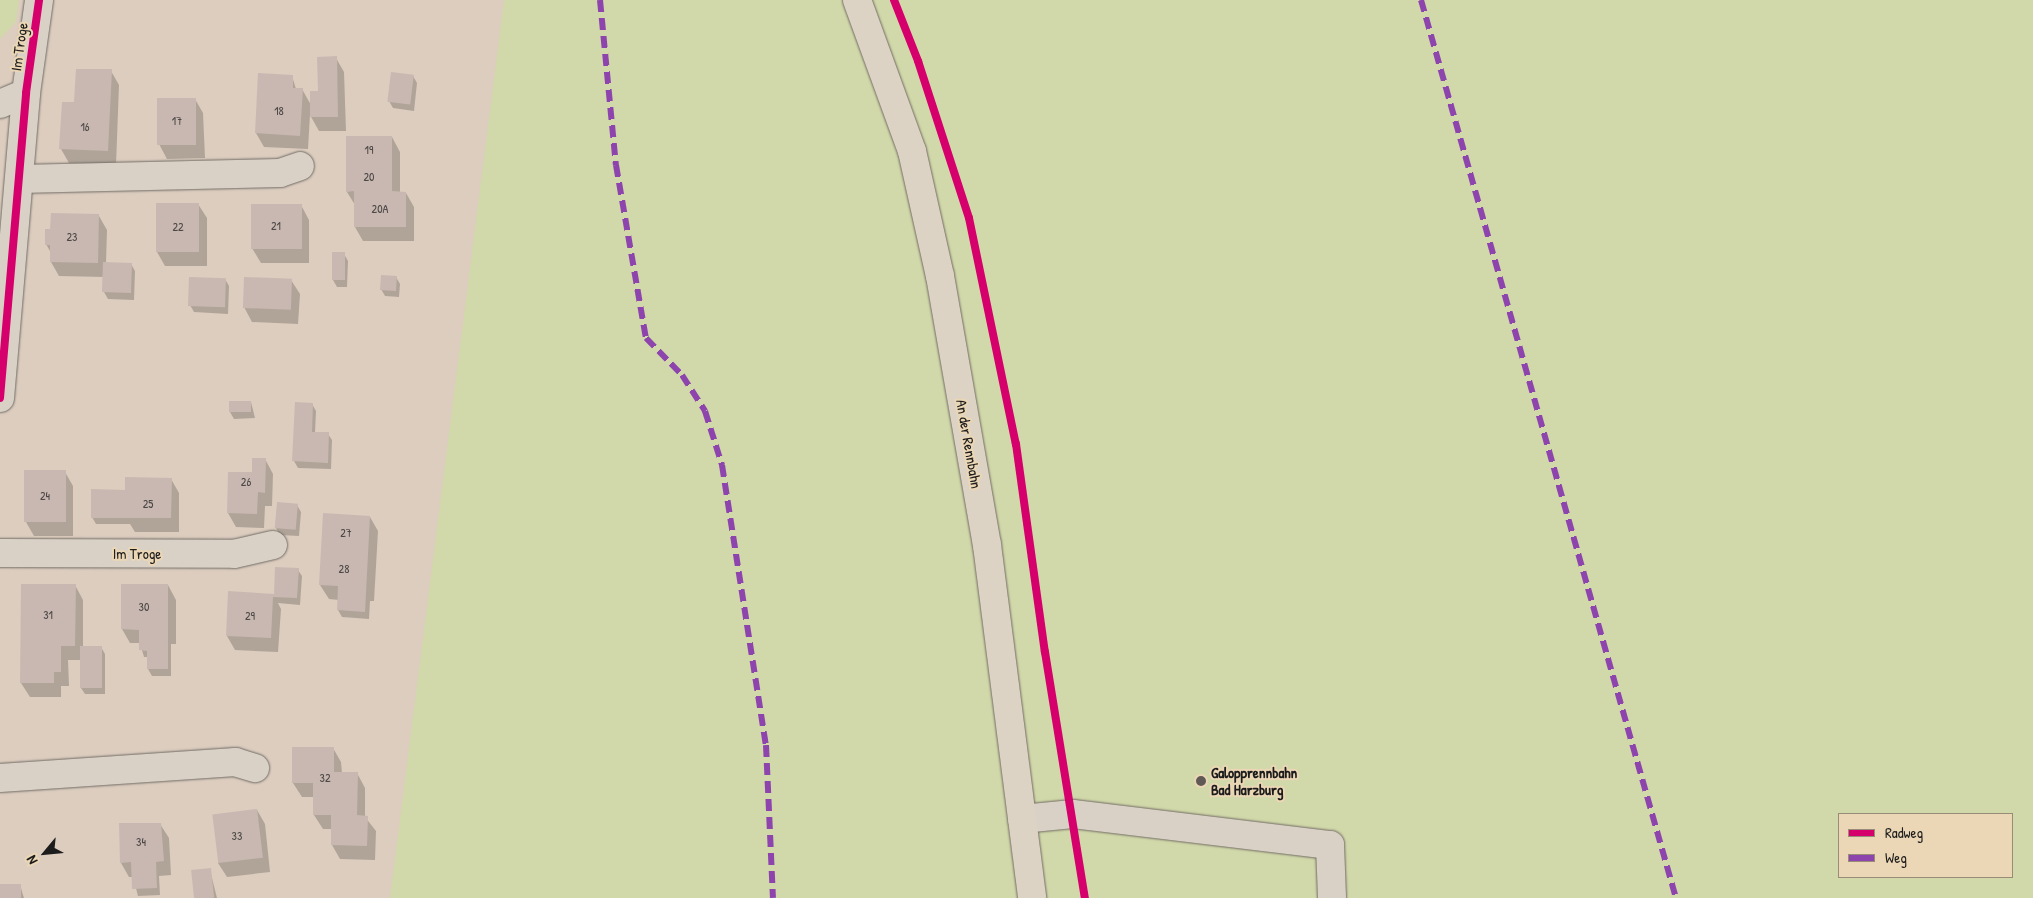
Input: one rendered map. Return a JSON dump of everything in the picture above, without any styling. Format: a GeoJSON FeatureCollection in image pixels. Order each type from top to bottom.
{"type":"FeatureCollection","features":[{"type":"Feature","properties":{"kind":"main road","name":"An der Rennbahn"},"geometry":{"type":"LineString","coordinates":[[857,0],[912,151],[940,276],[987,545],[1032,898]]}},
{"type":"Feature","properties":{"kind":"street","name":"Im Troge"},"geometry":{"type":"LineString","coordinates":[[0,398],[26,93],[39,0]]}},
{"type":"Feature","properties":{"kind":"street","name":"Im Troge"},"geometry":{"type":"LineString","coordinates":[[0,104],[26,93]]}},
{"type":"Feature","properties":{"kind":"street"},"geometry":{"type":"LineString","coordinates":[[19,179],[280,173],[300,166]]}},
{"type":"Feature","properties":{"kind":"street","name":"Im Troge"},"geometry":{"type":"LineString","coordinates":[[0,554],[234,554],[273,545]]}},
{"type":"Feature","properties":{"kind":"street"},"geometry":{"type":"LineString","coordinates":[[0,778],[235,762],[256,768]]}},
{"type":"Feature","properties":{"kind":"street"},"geometry":{"type":"LineString","coordinates":[[1022,819],[1073,814],[1330,845],[1332,898]]}},
{"type":"Feature","properties":{"kind":"green space"},"geometry":{"type":"Polygon","coordinates":[[[0,0],[19,0],[16,22],[0,39],[0,0]]]}},
{"type":"Feature","properties":{"kind":"green space"},"geometry":{"type":"Polygon","coordinates":[[[504,0],[2033,0],[2033,898],[390,898],[504,0]]]}},
{"type":"Feature","properties":{"kind":"building"},"geometry":{"type":"Polygon","coordinates":[[[337,56],[338,117],[310,117],[310,91],[318,91],[317,57],[337,56]]]}},
{"type":"Feature","properties":{"kind":"building"},"geometry":{"type":"Polygon","coordinates":[[[76,69],[112,69],[108,151],[59,149],[62,102],[74,102],[76,69]]]}},
{"type":"Feature","properties":{"kind":"building"},"geometry":{"type":"Polygon","coordinates":[[[391,72],[414,75],[410,105],[387,102],[391,72]]]}},
{"type":"Feature","properties":{"kind":"building"},"geometry":{"type":"Polygon","coordinates":[[[258,73],[293,75],[293,88],[303,88],[300,136],[255,133],[258,73]]]}},
{"type":"Feature","properties":{"kind":"building"},"geometry":{"type":"Polygon","coordinates":[[[157,98],[196,98],[196,145],[157,145],[157,98]]]}},
{"type":"Feature","properties":{"kind":"building"},"geometry":{"type":"Polygon","coordinates":[[[346,136],[392,136],[392,191],[406,192],[406,227],[354,227],[354,191],[346,192],[346,136]]]}},
{"type":"Feature","properties":{"kind":"building"},"geometry":{"type":"Polygon","coordinates":[[[156,203],[199,203],[199,252],[156,252],[156,203]]]}},
{"type":"Feature","properties":{"kind":"building"},"geometry":{"type":"Polygon","coordinates":[[[251,204],[302,204],[302,249],[251,249],[251,204]]]}},
{"type":"Feature","properties":{"kind":"building"},"geometry":{"type":"Polygon","coordinates":[[[51,213],[99,214],[98,263],[50,262],[50,245],[45,245],[45,229],[50,229],[51,213]]]}},
{"type":"Feature","properties":{"kind":"building"},"geometry":{"type":"Polygon","coordinates":[[[332,252],[345,252],[345,280],[332,280],[332,252]]]}},
{"type":"Feature","properties":{"kind":"building"},"geometry":{"type":"Polygon","coordinates":[[[103,262],[132,263],[131,293],[102,292],[103,262]]]}},
{"type":"Feature","properties":{"kind":"building"},"geometry":{"type":"Polygon","coordinates":[[[381,275],[397,276],[396,291],[380,290],[381,275]]]}},
{"type":"Feature","properties":{"kind":"building"},"geometry":{"type":"Polygon","coordinates":[[[189,277],[226,278],[225,307],[188,306],[189,277]]]}},
{"type":"Feature","properties":{"kind":"building"},"geometry":{"type":"Polygon","coordinates":[[[244,277],[292,279],[291,310],[243,308],[244,277]]]}},
{"type":"Feature","properties":{"kind":"building"},"geometry":{"type":"Polygon","coordinates":[[[229,401],[251,401],[251,412],[229,412],[229,401]]]}},
{"type":"Feature","properties":{"kind":"building"},"geometry":{"type":"Polygon","coordinates":[[[295,402],[313,403],[312,432],[329,432],[328,463],[292,461],[295,402]]]}},
{"type":"Feature","properties":{"kind":"building"},"geometry":{"type":"Polygon","coordinates":[[[252,458],[266,458],[265,493],[258,492],[257,514],[227,513],[228,472],[252,472],[252,458]]]}},
{"type":"Feature","properties":{"kind":"building"},"geometry":{"type":"Polygon","coordinates":[[[24,470],[66,470],[66,522],[24,522],[24,470]]]}},
{"type":"Feature","properties":{"kind":"building"},"geometry":{"type":"Polygon","coordinates":[[[125,477],[172,478],[171,518],[91,518],[91,489],[125,490],[125,477]]]}},
{"type":"Feature","properties":{"kind":"building"},"geometry":{"type":"Polygon","coordinates":[[[277,502],[298,504],[296,530],[275,528],[277,502]]]}},
{"type":"Feature","properties":{"kind":"building"},"geometry":{"type":"Polygon","coordinates":[[[323,513],[370,516],[365,612],[337,610],[338,586],[319,585],[323,513]]]}},
{"type":"Feature","properties":{"kind":"building"},"geometry":{"type":"Polygon","coordinates":[[[275,567],[299,568],[297,598],[273,597],[271,638],[226,636],[228,591],[274,594],[275,567]]]}},
{"type":"Feature","properties":{"kind":"building"},"geometry":{"type":"Polygon","coordinates":[[[21,584],[76,584],[75,646],[61,646],[61,672],[54,672],[54,683],[20,683],[21,584]]]}},
{"type":"Feature","properties":{"kind":"building"},"geometry":{"type":"Polygon","coordinates":[[[121,584],[168,584],[168,669],[147,669],[147,651],[139,650],[139,630],[121,629],[121,584]]]}},
{"type":"Feature","properties":{"kind":"building"},"geometry":{"type":"Polygon","coordinates":[[[80,646],[102,646],[102,688],[80,688],[80,646]]]}},
{"type":"Feature","properties":{"kind":"building"},"geometry":{"type":"Polygon","coordinates":[[[292,747],[334,747],[334,772],[358,772],[357,815],[368,816],[367,846],[331,845],[331,815],[313,815],[313,783],[292,783],[292,747]]]}},
{"type":"Feature","properties":{"kind":"building"},"geometry":{"type":"Polygon","coordinates":[[[257,809],[263,858],[218,863],[212,814],[257,809]]]}},
{"type":"Feature","properties":{"kind":"building"},"geometry":{"type":"Polygon","coordinates":[[[119,823],[161,823],[164,861],[156,862],[157,888],[132,889],[131,862],[120,863],[119,823]]]}},
{"type":"Feature","properties":{"kind":"building"},"geometry":{"type":"Polygon","coordinates":[[[211,868],[214,898],[194,898],[191,870],[211,868]]]}},
{"type":"Feature","properties":{"kind":"building"},"geometry":{"type":"Polygon","coordinates":[[[0,884],[21,884],[21,898],[0,898],[0,884]]]}},
{"type":"Feature","properties":{"kind":"marked path"},"geometry":{"type":"LineString","coordinates":[[600,0],[616,165],[646,338],[682,375],[705,411],[722,465],[766,745],[773,898]]}},
{"type":"Feature","properties":{"kind":"marked path"},"geometry":{"type":"LineString","coordinates":[[1421,0],[1676,898]]}},
{"type":"Feature","properties":{"kind":"cycle path"},"geometry":{"type":"LineString","coordinates":[[0,398],[26,93],[39,0]]}},
{"type":"Feature","properties":{"kind":"cycle path"},"geometry":{"type":"LineString","coordinates":[[894,0],[918,61],[969,218],[1016,444],[1045,652],[1085,898]]}},
{"type":"Feature","properties":{"kind":"place","name":"Galopprennbahn Bad Harzburg"},"geometry":{"type":"Point","coordinates":[1201,781]}}]}
